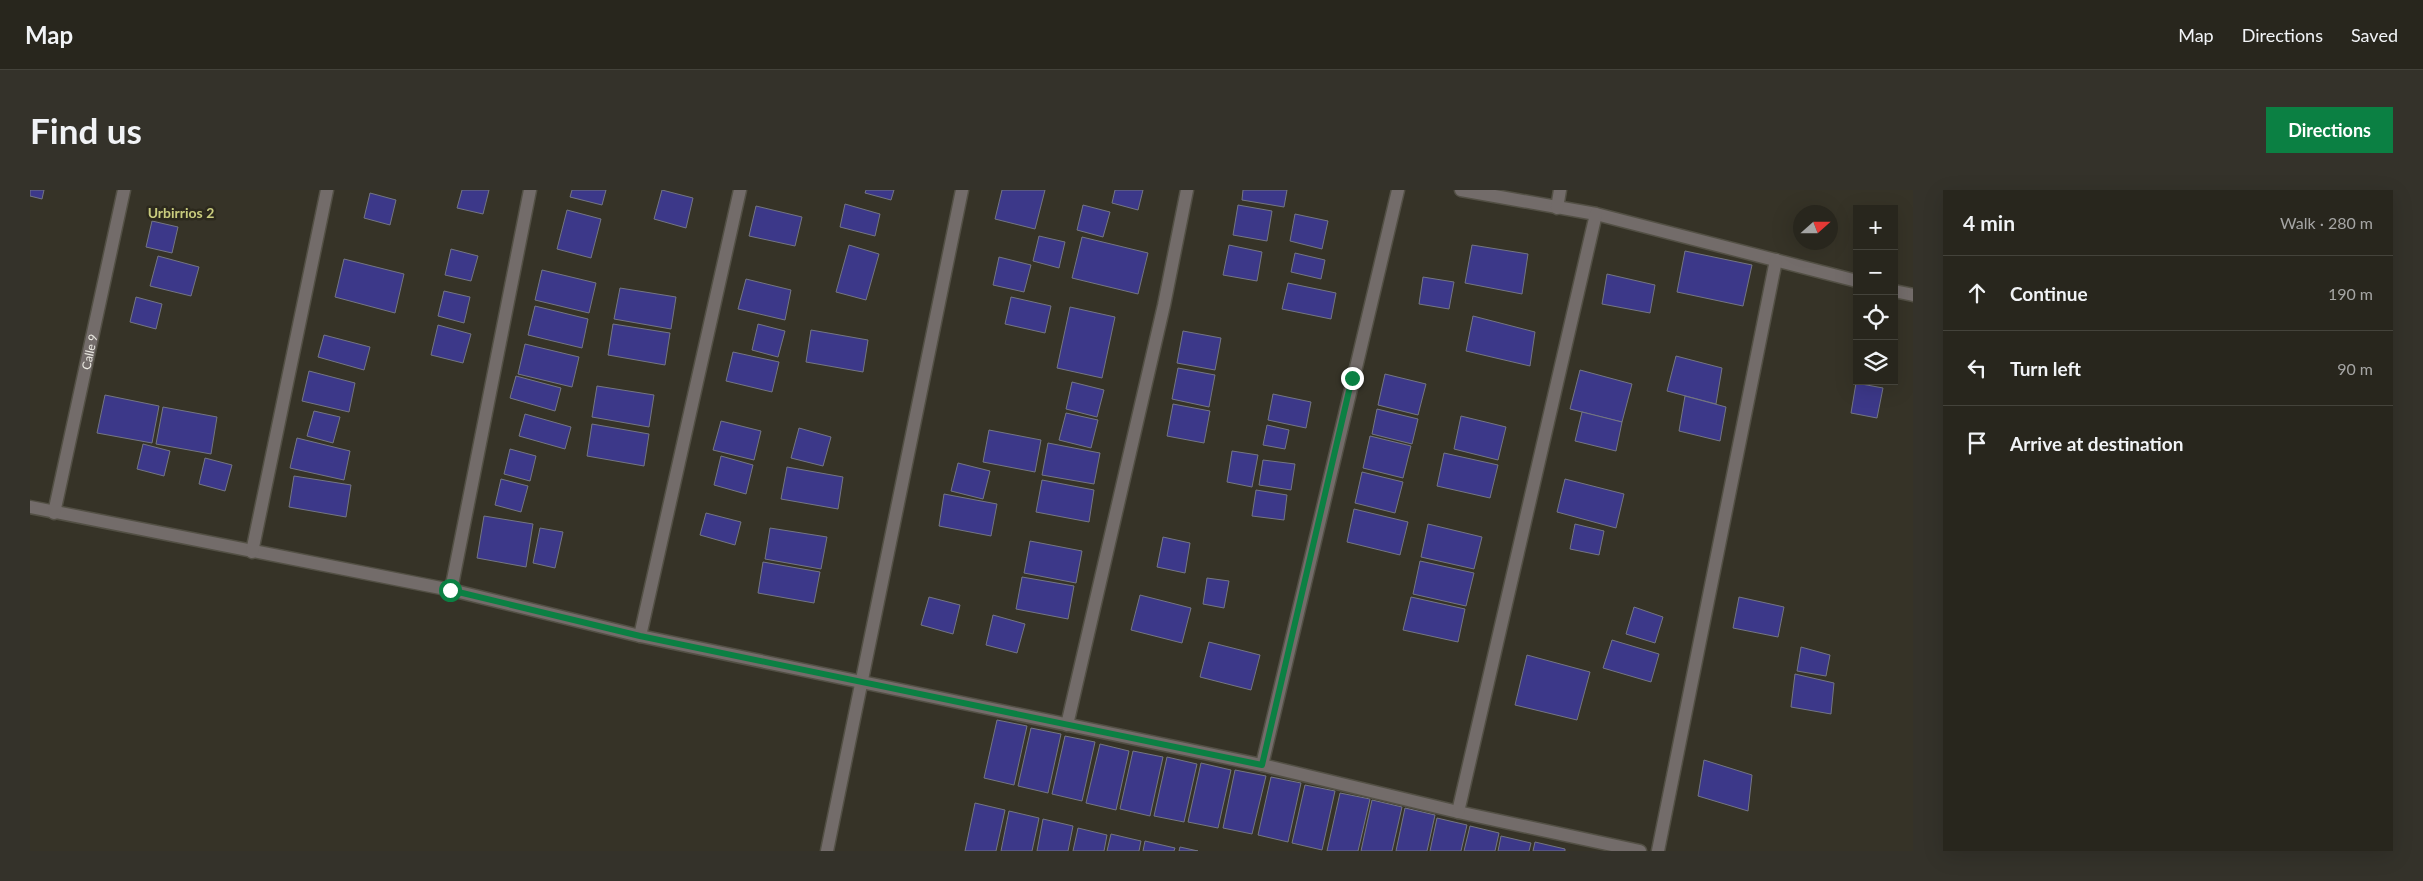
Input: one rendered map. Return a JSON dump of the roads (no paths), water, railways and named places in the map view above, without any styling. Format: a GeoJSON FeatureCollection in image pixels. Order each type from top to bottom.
{"type":"FeatureCollection","features":[{"type":"Feature","properties":{"kind":"street","name":"Calle 9"},"geometry":{"type":"LineString","coordinates":[[54,513],[124,190]]}},
{"type":"Feature","properties":{"kind":"street"},"geometry":{"type":"LineString","coordinates":[[252,552],[327,190]]}},
{"type":"Feature","properties":{"kind":"street"},"geometry":{"type":"LineString","coordinates":[[450,590],[530,190]]}},
{"type":"Feature","properties":{"kind":"street"},"geometry":{"type":"LineString","coordinates":[[640,636],[740,190]]}},
{"type":"Feature","properties":{"kind":"street"},"geometry":{"type":"LineString","coordinates":[[827,851],[962,190]]}},
{"type":"Feature","properties":{"kind":"street"},"geometry":{"type":"LineString","coordinates":[[1067,725],[1162,314],[1187,190]]}},
{"type":"Feature","properties":{"kind":"street"},"geometry":{"type":"LineString","coordinates":[[1262,765],[1398,190]]}},
{"type":"Feature","properties":{"kind":"street"},"geometry":{"type":"LineString","coordinates":[[1461,190],[1596,214],[1853,280]]}},
{"type":"Feature","properties":{"kind":"street"},"geometry":{"type":"LineString","coordinates":[[1557,208],[1560,190]]}},
{"type":"Feature","properties":{"kind":"street"},"geometry":{"type":"LineString","coordinates":[[1458,812],[1596,214]]}},
{"type":"Feature","properties":{"kind":"street"},"geometry":{"type":"LineString","coordinates":[[1658,851],[1776,260]]}},
{"type":"Feature","properties":{"kind":"street"},"geometry":{"type":"LineString","coordinates":[[1898,292],[1913,295]]}},
{"type":"Feature","properties":{"kind":"street"},"geometry":{"type":"LineString","coordinates":[[30,507],[450,590],[640,636],[1262,765],[1458,812],[1640,851]]}},
{"type":"Feature","properties":{"kind":"district","name":"Urbirrios 2"},"geometry":{"type":"Point","coordinates":[181,212]}}]}
